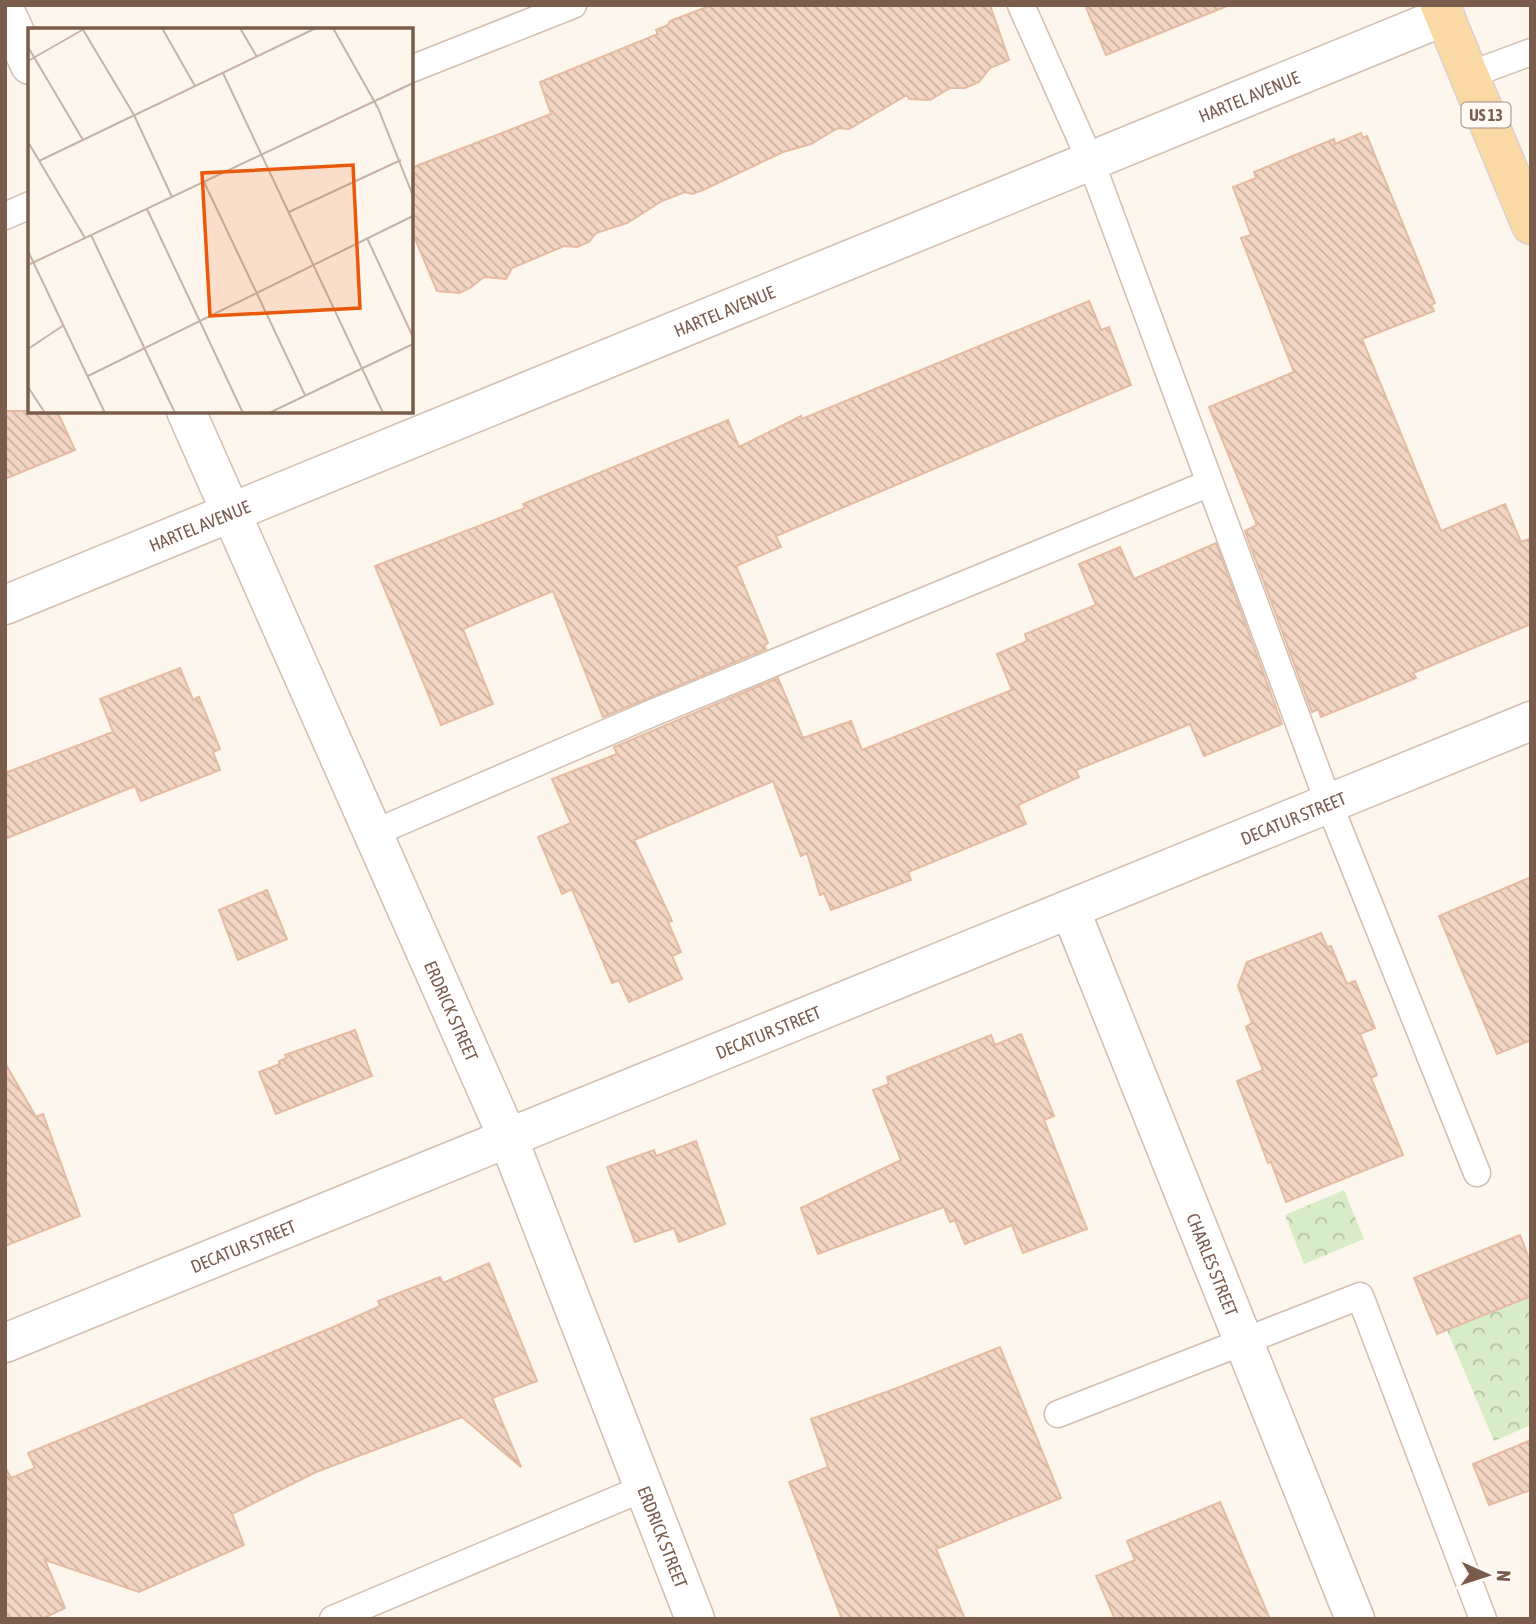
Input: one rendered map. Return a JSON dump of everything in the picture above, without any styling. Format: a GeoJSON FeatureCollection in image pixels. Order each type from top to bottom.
{"type":"FeatureCollection","features":[{"type":"Feature","properties":{"kind":"main road","name":"US 13"},"geometry":{"type":"LineString","coordinates":[[1442,11],[1531,225]]}},
{"type":"Feature","properties":{"kind":"street"},"geometry":{"type":"LineString","coordinates":[[5,11],[28,61]]}},
{"type":"Feature","properties":{"kind":"street","name":"HARTEL AVENUE"},"geometry":{"type":"LineString","coordinates":[[5,605],[1091,162],[1442,11]]}},
{"type":"Feature","properties":{"kind":"street","name":"ERDRICK STREET"},"geometry":{"type":"LineString","coordinates":[[188,413],[508,1138],[695,1619]]}},
{"type":"Feature","properties":{"kind":"street","name":"DECATUR STREET"},"geometry":{"type":"LineString","coordinates":[[5,1343],[1531,722]]}},
{"type":"Feature","properties":{"kind":"street","name":"CHARLES STREET"},"geometry":{"type":"LineString","coordinates":[[1070,909],[1356,1619]]}},
{"type":"Feature","properties":{"kind":"lane"},"geometry":{"type":"LineString","coordinates":[[413,68],[573,5]]}},
{"type":"Feature","properties":{"kind":"lane"},"geometry":{"type":"LineString","coordinates":[[1021,5],[1091,162],[1329,804],[1477,1173]]}},
{"type":"Feature","properties":{"kind":"lane"},"geometry":{"type":"LineString","coordinates":[[1469,75],[1531,52]]}},
{"type":"Feature","properties":{"kind":"lane"},"geometry":{"type":"LineString","coordinates":[[5,216],[28,206]]}},
{"type":"Feature","properties":{"kind":"lane"},"geometry":{"type":"LineString","coordinates":[[374,833],[650,714],[1210,483]]}},
{"type":"Feature","properties":{"kind":"lane"},"geometry":{"type":"LineString","coordinates":[[1058,1414],[1360,1296],[1483,1619]]}},
{"type":"Feature","properties":{"kind":"lane"},"geometry":{"type":"LineString","coordinates":[[333,1619],[645,1488]]}},
{"type":"Feature","properties":{"kind":"green space"},"geometry":{"type":"Polygon","coordinates":[[[1344,1190],[1364,1239],[1304,1264],[1285,1215],[1344,1190]]]}},
{"type":"Feature","properties":{"kind":"green space"},"geometry":{"type":"Polygon","coordinates":[[[1531,1295],[1531,1425],[1494,1441],[1447,1330],[1531,1295]]]}},
{"type":"Feature","properties":{"kind":"building"},"geometry":{"type":"Polygon","coordinates":[[[712,5],[990,5],[1009,60],[990,68],[979,82],[965,88],[950,88],[930,100],[909,99],[907,95],[849,129],[838,128],[811,144],[783,152],[703,190],[692,194],[685,192],[662,201],[627,223],[596,233],[589,242],[577,247],[564,246],[512,268],[506,279],[484,277],[459,293],[437,291],[413,234],[413,167],[551,114],[540,82],[658,34],[656,30],[668,25],[670,21],[712,5]]]}},
{"type":"Feature","properties":{"kind":"building"},"geometry":{"type":"Polygon","coordinates":[[[1085,5],[1224,5],[1225,7],[1106,55],[1085,5]]]}},
{"type":"Feature","properties":{"kind":"building"},"geometry":{"type":"Polygon","coordinates":[[[1361,133],[1363,138],[1367,136],[1435,303],[1431,305],[1434,311],[1362,339],[1441,531],[1505,504],[1521,542],[1531,538],[1531,624],[1413,673],[1416,678],[1321,717],[1318,709],[1312,712],[1245,531],[1257,525],[1209,407],[1294,372],[1241,238],[1251,235],[1233,187],[1256,178],[1254,172],[1334,139],[1335,144],[1361,133]]]}},
{"type":"Feature","properties":{"kind":"building"},"geometry":{"type":"Polygon","coordinates":[[[1089,301],[1101,330],[1109,327],[1131,385],[776,536],[781,547],[736,566],[768,643],[764,645],[766,649],[603,717],[553,591],[463,629],[493,704],[441,725],[375,566],[525,508],[523,504],[728,420],[739,447],[801,416],[802,419],[1089,301]]]}},
{"type":"Feature","properties":{"kind":"building"},"geometry":{"type":"Polygon","coordinates":[[[5,411],[58,413],[75,450],[5,479],[5,411]]]}},
{"type":"Feature","properties":{"kind":"building"},"geometry":{"type":"Polygon","coordinates":[[[1216,543],[1282,724],[1204,756],[1190,724],[1076,770],[1079,777],[1018,805],[1026,824],[908,872],[911,880],[831,910],[824,893],[820,895],[807,853],[801,856],[773,781],[634,840],[672,921],[668,922],[681,952],[672,956],[682,979],[629,1002],[619,980],[612,983],[572,889],[562,894],[538,837],[571,823],[552,779],[617,754],[614,747],[778,678],[803,738],[851,721],[862,750],[1012,690],[997,654],[1027,641],[1025,634],[1096,605],[1079,564],[1120,547],[1134,579],[1216,543]]]}},
{"type":"Feature","properties":{"kind":"building"},"geometry":{"type":"Polygon","coordinates":[[[180,668],[193,700],[199,697],[220,749],[213,752],[220,770],[141,801],[135,786],[5,839],[5,773],[113,732],[100,699],[180,668]]]}},
{"type":"Feature","properties":{"kind":"building"},"geometry":{"type":"Polygon","coordinates":[[[1531,877],[1531,1040],[1497,1054],[1439,916],[1531,877]]]}},
{"type":"Feature","properties":{"kind":"building"},"geometry":{"type":"Polygon","coordinates":[[[267,890],[287,939],[238,960],[219,910],[267,890]]]}},
{"type":"Feature","properties":{"kind":"building"},"geometry":{"type":"Polygon","coordinates":[[[1321,933],[1327,947],[1331,946],[1347,984],[1355,981],[1375,1028],[1360,1034],[1377,1075],[1371,1078],[1403,1155],[1286,1202],[1237,1081],[1263,1070],[1246,1027],[1252,1023],[1238,986],[1247,962],[1321,933]]]}},
{"type":"Feature","properties":{"kind":"building"},"geometry":{"type":"Polygon","coordinates":[[[355,1030],[372,1076],[276,1114],[259,1072],[280,1064],[279,1061],[287,1058],[285,1055],[355,1030]]]}},
{"type":"Feature","properties":{"kind":"building"},"geometry":{"type":"Polygon","coordinates":[[[1021,1034],[1054,1116],[1044,1120],[1087,1229],[1023,1253],[1012,1225],[965,1244],[955,1220],[950,1222],[944,1207],[818,1254],[801,1208],[901,1160],[873,1090],[889,1084],[887,1077],[991,1035],[995,1045],[1021,1034]]]}},
{"type":"Feature","properties":{"kind":"building"},"geometry":{"type":"Polygon","coordinates":[[[5,1063],[36,1117],[43,1114],[80,1216],[5,1246],[5,1063]]]}},
{"type":"Feature","properties":{"kind":"building"},"geometry":{"type":"Polygon","coordinates":[[[696,1141],[725,1224],[679,1242],[674,1228],[635,1242],[607,1167],[654,1150],[656,1156],[696,1141]]]}},
{"type":"Feature","properties":{"kind":"building"},"geometry":{"type":"Polygon","coordinates":[[[1520,1235],[1531,1264],[1531,1296],[1437,1334],[1414,1278],[1520,1235]]]}},
{"type":"Feature","properties":{"kind":"building"},"geometry":{"type":"Polygon","coordinates":[[[489,1263],[537,1381],[492,1398],[521,1467],[462,1417],[316,1472],[232,1514],[244,1545],[139,1592],[45,1560],[65,1608],[42,1619],[5,1619],[5,1467],[11,1478],[35,1468],[28,1453],[331,1328],[380,1306],[378,1301],[440,1277],[443,1283],[489,1263]]]}},
{"type":"Feature","properties":{"kind":"building"},"geometry":{"type":"Polygon","coordinates":[[[1000,1347],[1061,1498],[936,1549],[965,1619],[842,1619],[789,1482],[828,1467],[811,1419],[1000,1347]]]}},
{"type":"Feature","properties":{"kind":"building"},"geometry":{"type":"Polygon","coordinates":[[[1531,1440],[1531,1490],[1489,1505],[1473,1464],[1531,1440]]]}},
{"type":"Feature","properties":{"kind":"building"},"geometry":{"type":"Polygon","coordinates":[[[1220,1502],[1270,1619],[1115,1619],[1096,1576],[1135,1560],[1127,1541],[1220,1502]]]}}]}
